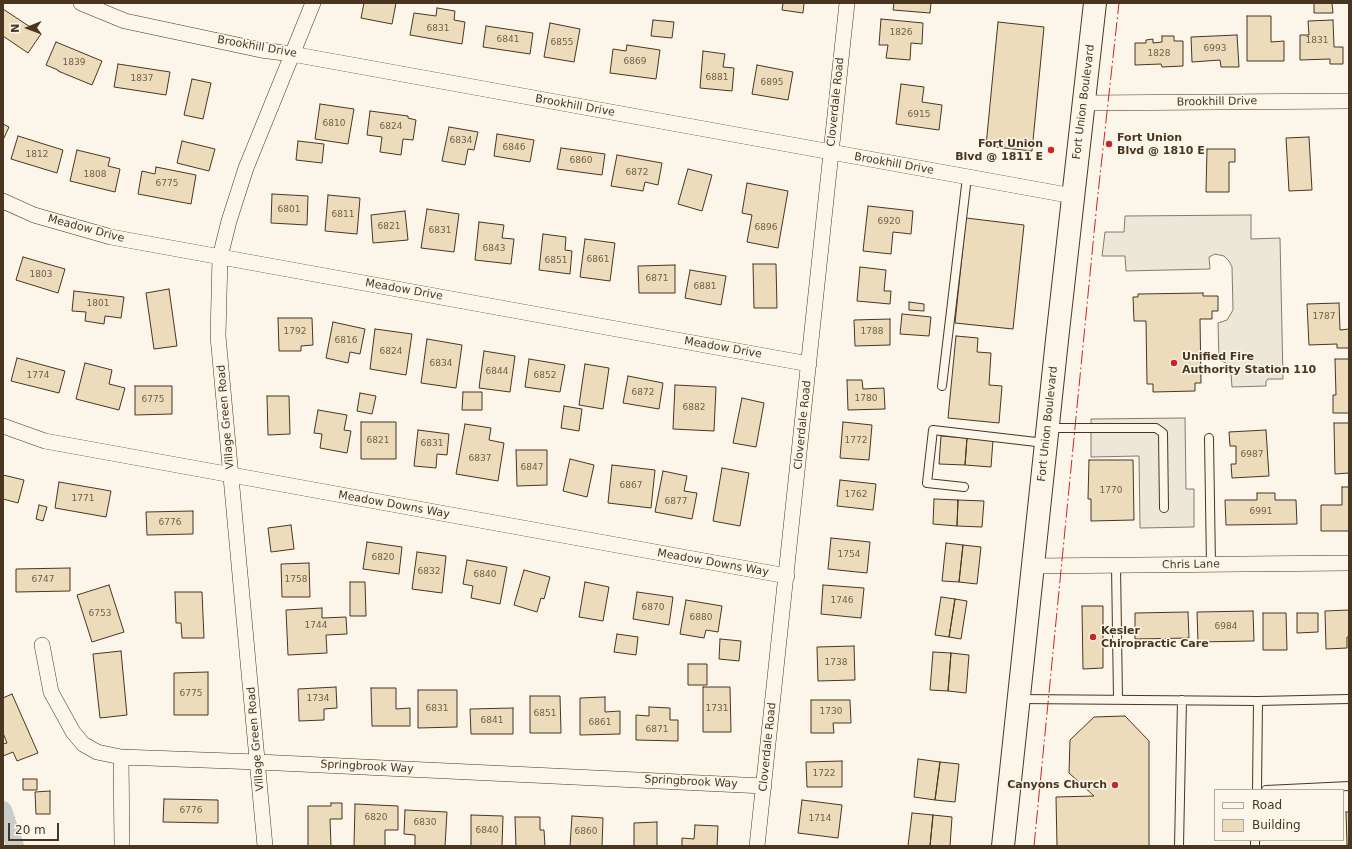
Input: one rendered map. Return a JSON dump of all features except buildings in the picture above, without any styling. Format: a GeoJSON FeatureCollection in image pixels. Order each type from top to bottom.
{"type":"FeatureCollection","features":[{"type":"Feature","properties":{"kind":"main road","name":"Fort Union Boulevard"},"geometry":{"type":"LineString","coordinates":[[1003,846],[1032,566],[1095,3]]}},
{"type":"Feature","properties":{"kind":"street","name":"Brookhill Drive"},"geometry":{"type":"LineString","coordinates":[[81,3],[125,21],[261,50],[292,54],[1073,196]]}},
{"type":"Feature","properties":{"kind":"street","name":"Village Green Road"},"geometry":{"type":"LineString","coordinates":[[265,846],[218,336],[220,257],[229,221],[246,168],[313,3]]}},
{"type":"Feature","properties":{"kind":"street","name":"Cloverdale Road"},"geometry":{"type":"LineString","coordinates":[[757,846],[847,3]]}},
{"type":"Feature","properties":{"kind":"street","name":"Brookhill Drive"},"geometry":{"type":"LineString","coordinates":[[1084,103],[1349,101]]}},
{"type":"Feature","properties":{"kind":"street","name":"Meadow Drive"},"geometry":{"type":"LineString","coordinates":[[3,201],[34,215],[111,237],[809,364]]}},
{"type":"Feature","properties":{"kind":"street","name":"Meadow Downs Way"},"geometry":{"type":"LineString","coordinates":[[3,426],[45,441],[787,576]]}},
{"type":"Feature","properties":{"kind":"street","name":"Chris Lane"},"geometry":{"type":"LineString","coordinates":[[1032,566],[1349,563]]}},
{"type":"Feature","properties":{"kind":"street","name":"Springbrook Way"},"geometry":{"type":"LineString","coordinates":[[42,645],[51,692],[72,732],[83,744],[97,752],[121,757],[764,786]]}},
{"type":"Feature","properties":{"kind":"street"},"geometry":{"type":"LineString","coordinates":[[121,757],[122,846]]}},
{"type":"Feature","properties":{"kind":"lane"},"geometry":{"type":"LineString","coordinates":[[942,386],[967,177]]}},
{"type":"Feature","properties":{"kind":"lane"},"geometry":{"type":"LineString","coordinates":[[964,487],[927,483],[933,430],[1047,435],[1156,428],[1163,433],[1164,508]]}},
{"type":"Feature","properties":{"kind":"lane"},"geometry":{"type":"LineString","coordinates":[[1210,438],[1211,565]]}},
{"type":"Feature","properties":{"kind":"lane"},"geometry":{"type":"LineString","coordinates":[[1116,566],[1118,699]]}},
{"type":"Feature","properties":{"kind":"lane"},"geometry":{"type":"LineString","coordinates":[[1019,699],[1258,701],[1349,699]]}},
{"type":"Feature","properties":{"kind":"lane"},"geometry":{"type":"LineString","coordinates":[[1179,846],[1182,700]]}},
{"type":"Feature","properties":{"kind":"lane"},"geometry":{"type":"LineString","coordinates":[[1256,789],[1258,701]]}},
{"type":"Feature","properties":{"kind":"lane"},"geometry":{"type":"LineString","coordinates":[[1287,789],[1349,786]]}},
{"type":"Feature","properties":{"kind":"shaded area"},"geometry":{"type":"Polygon","coordinates":[[[1251,215],[1251,239],[1280,238],[1283,379],[1268,379],[1266,381],[1266,386],[1232,387],[1229,367],[1226,363],[1219,360],[1218,323],[1227,320],[1233,310],[1232,267],[1229,261],[1224,256],[1215,254],[1209,257],[1210,269],[1126,271],[1125,256],[1102,256],[1105,232],[1124,232],[1125,216],[1251,215]]]}},
{"type":"Feature","properties":{"kind":"shaded area"},"geometry":{"type":"Polygon","coordinates":[[[1185,418],[1186,489],[1194,489],[1194,527],[1140,528],[1139,456],[1091,457],[1091,419],[1185,418]]]}},
{"type":"Feature","properties":{"kind":"waterway"},"geometry":{"type":"LineString","coordinates":[[3,810],[15,846]]}},
{"type":"Feature","properties":{"kind":"power"},"geometry":{"type":"LineString","coordinates":[[1034,846],[1097,203],[1119,3]]}},
{"type":"Feature","properties":{"kind":"place","name":"Fort Union Blvd @ 1810 E"},"geometry":{"type":"Point","coordinates":[1109,144]}},
{"type":"Feature","properties":{"kind":"place","name":"Fort Union Blvd @ 1811 E"},"geometry":{"type":"Point","coordinates":[1051,150]}},
{"type":"Feature","properties":{"kind":"place","name":"Unified Fire Authority Station 110"},"geometry":{"type":"Point","coordinates":[1174,363]}},
{"type":"Feature","properties":{"kind":"place","name":"Kesler Chiropractic Care"},"geometry":{"type":"Point","coordinates":[1093,637]}},
{"type":"Feature","properties":{"kind":"place","name":"Canyons Church"},"geometry":{"type":"Point","coordinates":[1115,785]}}]}
